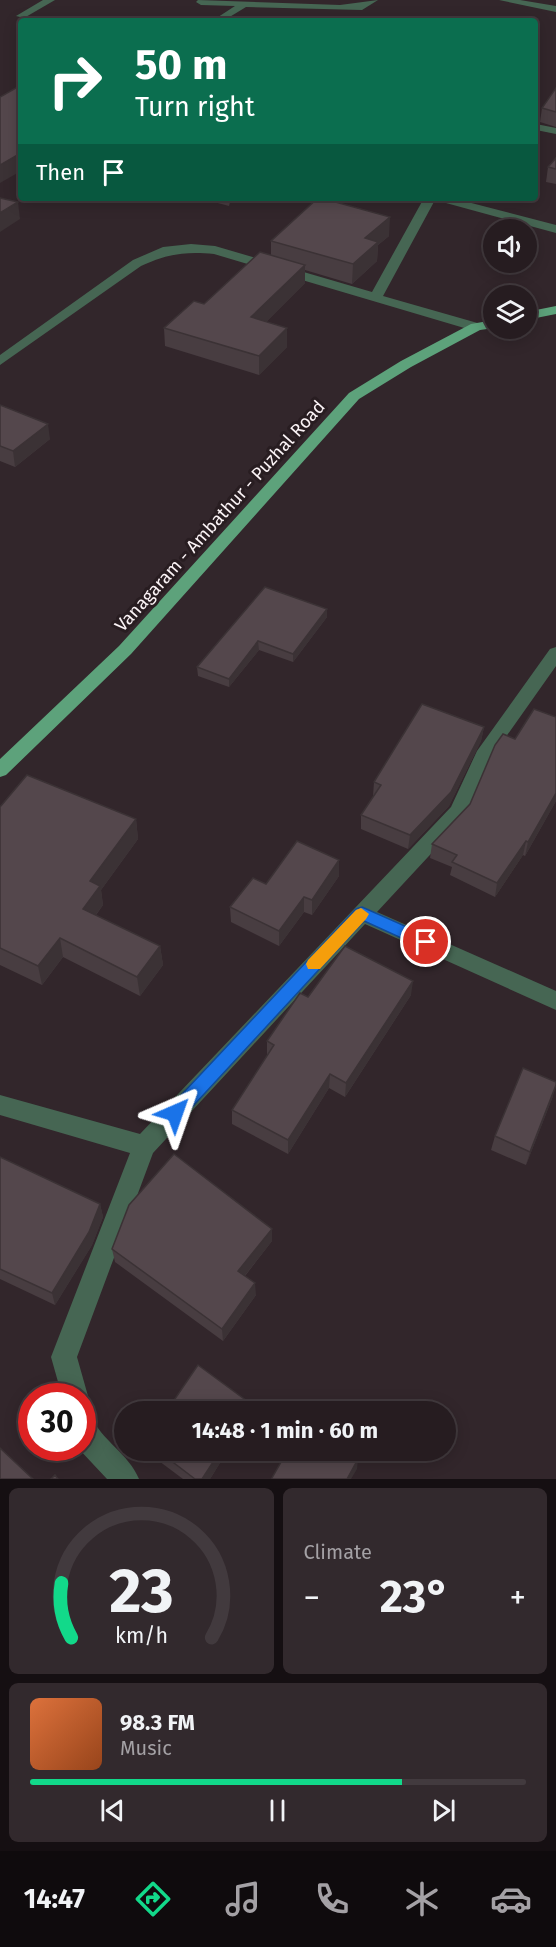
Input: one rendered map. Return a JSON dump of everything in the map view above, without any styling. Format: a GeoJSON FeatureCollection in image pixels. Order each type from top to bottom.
{"type":"FeatureCollection","features":[{"type":"Feature","properties":{"kind":"main road"},"geometry":{"type":"LineString","coordinates":[[537,314],[556,310]]}},
{"type":"Feature","properties":{"kind":"main road","name":"Vanagaram - Ambathur - Puzhal Road"},"geometry":{"type":"LineString","coordinates":[[0,770],[125,650],[354,396],[406,364],[476,327],[483,326]]}},
{"type":"Feature","properties":{"kind":"street"},"geometry":{"type":"LineString","coordinates":[[21,16],[50,0]]}},
{"type":"Feature","properties":{"kind":"street"},"geometry":{"type":"LineString","coordinates":[[201,2],[328,8],[362,7],[373,0]]}},
{"type":"Feature","properties":{"kind":"street"},"geometry":{"type":"LineString","coordinates":[[504,0],[556,9]]}},
{"type":"Feature","properties":{"kind":"street"},"geometry":{"type":"LineString","coordinates":[[222,18],[246,3]]}},
{"type":"Feature","properties":{"kind":"street"},"geometry":{"type":"LineString","coordinates":[[313,18],[328,8]]}},
{"type":"Feature","properties":{"kind":"street"},"geometry":{"type":"LineString","coordinates":[[538,127],[556,131]]}},
{"type":"Feature","properties":{"kind":"street"},"geometry":{"type":"LineString","coordinates":[[376,297],[428,201]]}},
{"type":"Feature","properties":{"kind":"street"},"geometry":{"type":"LineString","coordinates":[[450,201],[556,229]]}},
{"type":"Feature","properties":{"kind":"street"},"geometry":{"type":"LineString","coordinates":[[0,361],[137,263],[163,251],[191,248],[215,250],[476,327]]}},
{"type":"Feature","properties":{"kind":"street"},"geometry":{"type":"LineString","coordinates":[[71,1383],[64,1357],[144,1146],[459,811],[483,756],[556,653]]}},
{"type":"Feature","properties":{"kind":"street"},"geometry":{"type":"LineString","coordinates":[[362,914],[556,1001]]}},
{"type":"Feature","properties":{"kind":"street"},"geometry":{"type":"LineString","coordinates":[[0,1105],[144,1146]]}},
{"type":"Feature","properties":{"kind":"street"},"geometry":{"type":"LineString","coordinates":[[96,1448],[126,1479]]}},
{"type":"Feature","properties":{"kind":"building"},"geometry":{"type":"Polygon","coordinates":[[[18,87],[18,155],[0,165],[0,97],[18,87]]]}},
{"type":"Feature","properties":{"kind":"building"},"geometry":{"type":"Polygon","coordinates":[[[556,88],[556,112],[542,108],[556,88]]]}},
{"type":"Feature","properties":{"kind":"building"},"geometry":{"type":"Polygon","coordinates":[[[556,158],[556,169],[548,167],[556,158]]]}},
{"type":"Feature","properties":{"kind":"building"},"geometry":{"type":"Polygon","coordinates":[[[0,198],[18,202],[0,213],[0,198]]]}},
{"type":"Feature","properties":{"kind":"building"},"geometry":{"type":"Polygon","coordinates":[[[315,201],[332,201],[390,217],[365,238],[378,242],[353,264],[271,241],[315,201]]]}},
{"type":"Feature","properties":{"kind":"building"},"geometry":{"type":"Polygon","coordinates":[[[260,252],[305,265],[251,317],[287,328],[259,356],[164,328],[194,301],[204,304],[260,252]]]}},
{"type":"Feature","properties":{"kind":"building"},"geometry":{"type":"Polygon","coordinates":[[[0,405],[48,424],[13,451],[0,446],[0,405]]]}},
{"type":"Feature","properties":{"kind":"building"},"geometry":{"type":"Polygon","coordinates":[[[265,587],[327,609],[293,654],[258,641],[229,679],[197,667],[265,587]]]}},
{"type":"Feature","properties":{"kind":"building"},"geometry":{"type":"Polygon","coordinates":[[[422,704],[484,727],[451,792],[410,835],[361,815],[381,785],[374,782],[422,704]]]}},
{"type":"Feature","properties":{"kind":"building"},"geometry":{"type":"Polygon","coordinates":[[[534,709],[556,717],[556,793],[528,842],[526,841],[497,883],[452,862],[457,855],[432,844],[470,804],[495,745],[503,734],[515,739],[534,709]]]}},
{"type":"Feature","properties":{"kind":"building"},"geometry":{"type":"Polygon","coordinates":[[[27,775],[136,819],[90,881],[100,886],[83,909],[160,946],[137,977],[60,938],[38,966],[0,948],[0,807],[27,775]]]}},
{"type":"Feature","properties":{"kind":"building"},"geometry":{"type":"Polygon","coordinates":[[[297,841],[339,860],[312,900],[304,897],[279,931],[230,907],[253,878],[266,884],[297,841]]]}},
{"type":"Feature","properties":{"kind":"building"},"geometry":{"type":"Polygon","coordinates":[[[345,946],[413,981],[346,1083],[330,1074],[288,1140],[232,1110],[274,1045],[267,1041],[300,993],[308,997],[345,946]]]}},
{"type":"Feature","properties":{"kind":"building"},"geometry":{"type":"Polygon","coordinates":[[[523,1068],[556,1082],[530,1152],[495,1136],[523,1068]]]}},
{"type":"Feature","properties":{"kind":"building"},"geometry":{"type":"Polygon","coordinates":[[[174,1154],[272,1229],[238,1271],[255,1283],[222,1329],[112,1249],[129,1205],[174,1154]]]}},
{"type":"Feature","properties":{"kind":"building"},"geometry":{"type":"Polygon","coordinates":[[[0,1157],[100,1204],[89,1232],[52,1293],[0,1269],[0,1157]]]}},
{"type":"Feature","properties":{"kind":"building"},"geometry":{"type":"Polygon","coordinates":[[[198,1365],[247,1401],[173,1401],[198,1365]]]}},
{"type":"Feature","properties":{"kind":"building"},"geometry":{"type":"Polygon","coordinates":[[[0,1448],[33,1479],[0,1479],[0,1448]]]}},
{"type":"Feature","properties":{"kind":"building"},"geometry":{"type":"Polygon","coordinates":[[[171,1461],[214,1461],[202,1479],[195,1479],[171,1461]]]}},
{"type":"Feature","properties":{"kind":"building"},"geometry":{"type":"Polygon","coordinates":[[[282,1461],[357,1461],[347,1479],[272,1478],[282,1461]]]}},
{"type":"Feature","properties":{"kind":"slow traffic"},"geometry":{"type":"LineString","coordinates":[[314,964],[361,914]]}},
{"type":"Feature","properties":{"kind":"route"},"geometry":{"type":"LineString","coordinates":[[175,1113],[362,914],[426,942]]}}]}
